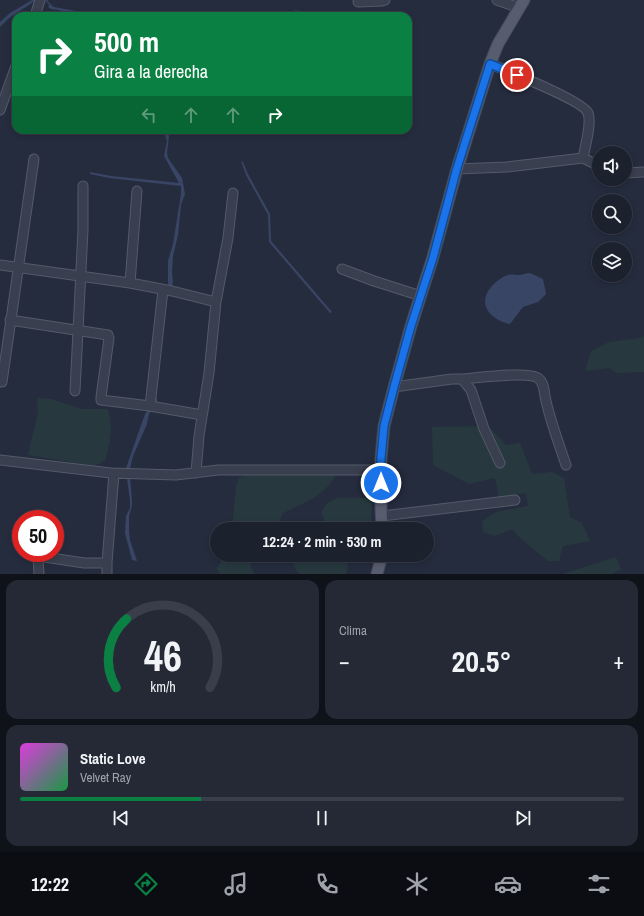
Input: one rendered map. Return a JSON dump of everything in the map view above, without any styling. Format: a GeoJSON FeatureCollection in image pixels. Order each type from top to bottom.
{"type":"FeatureCollection","features":[{"type":"Feature","properties":{"kind":"main road"},"geometry":{"type":"LineString","coordinates":[[382,522],[381,470],[384,426],[394,387],[457,168],[490,64],[498,44],[522,4]]}},
{"type":"Feature","properties":{"kind":"main road"},"geometry":{"type":"LineString","coordinates":[[377,574],[380,562]]}},
{"type":"Feature","properties":{"kind":"street"},"geometry":{"type":"LineString","coordinates":[[36,12],[40,0]]}},
{"type":"Feature","properties":{"kind":"street"},"geometry":{"type":"LineString","coordinates":[[358,2],[385,0]]}},
{"type":"Feature","properties":{"kind":"street"},"geometry":{"type":"LineString","coordinates":[[496,0],[522,4]]}},
{"type":"Feature","properties":{"kind":"street"},"geometry":{"type":"LineString","coordinates":[[490,64],[525,77],[587,110],[590,122],[583,158]]}},
{"type":"Feature","properties":{"kind":"street"},"geometry":{"type":"LineString","coordinates":[[0,110],[12,77]]}},
{"type":"Feature","properties":{"kind":"street"},"geometry":{"type":"LineString","coordinates":[[457,168],[507,167],[583,158],[592,162]]}},
{"type":"Feature","properties":{"kind":"street"},"geometry":{"type":"LineString","coordinates":[[2,382],[34,159]]}},
{"type":"Feature","properties":{"kind":"street"},"geometry":{"type":"LineString","coordinates":[[632,173],[644,172]]}},
{"type":"Feature","properties":{"kind":"street"},"geometry":{"type":"LineString","coordinates":[[75,391],[84,230],[83,186]]}},
{"type":"Feature","properties":{"kind":"street"},"geometry":{"type":"LineString","coordinates":[[130,283],[137,191]]}},
{"type":"Feature","properties":{"kind":"street"},"geometry":{"type":"LineString","coordinates":[[196,473],[202,415],[209,373],[216,302],[228,238],[233,192]]}},
{"type":"Feature","properties":{"kind":"street"},"geometry":{"type":"LineString","coordinates":[[0,265],[130,283],[216,302]]}},
{"type":"Feature","properties":{"kind":"street"},"geometry":{"type":"LineString","coordinates":[[342,269],[421,296]]}},
{"type":"Feature","properties":{"kind":"street"},"geometry":{"type":"LineString","coordinates":[[154,407],[167,290]]}},
{"type":"Feature","properties":{"kind":"street"},"geometry":{"type":"LineString","coordinates":[[10,320],[108,335],[109,338],[102,400],[202,415]]}},
{"type":"Feature","properties":{"kind":"street"},"geometry":{"type":"LineString","coordinates":[[394,387],[452,379],[493,376],[532,376],[539,379],[542,382],[546,402],[566,465]]}},
{"type":"Feature","properties":{"kind":"street"},"geometry":{"type":"LineString","coordinates":[[462,379],[471,390],[484,429],[500,463]]}},
{"type":"Feature","properties":{"kind":"street"},"geometry":{"type":"LineString","coordinates":[[0,460],[135,474],[176,475],[218,470],[381,470]]}},
{"type":"Feature","properties":{"kind":"street"},"geometry":{"type":"LineString","coordinates":[[107,574],[114,473]]}},
{"type":"Feature","properties":{"kind":"street"},"geometry":{"type":"LineString","coordinates":[[382,516],[515,500]]}},
{"type":"Feature","properties":{"kind":"street"},"geometry":{"type":"LineString","coordinates":[[39,574],[38,556],[84,563],[107,564]]}},
{"type":"Feature","properties":{"kind":"shaded area"},"geometry":{"type":"Polygon","coordinates":[[[294,9],[306,12],[293,12],[294,9]]]}},
{"type":"Feature","properties":{"kind":"shaded area"},"geometry":{"type":"Polygon","coordinates":[[[644,336],[644,372],[616,373],[609,368],[585,371],[591,351],[609,342],[644,336]]]}},
{"type":"Feature","properties":{"kind":"shaded area"},"geometry":{"type":"Polygon","coordinates":[[[37,398],[51,399],[82,409],[108,409],[111,434],[105,460],[95,466],[28,455],[38,412],[37,398]]]}},
{"type":"Feature","properties":{"kind":"shaded area"},"geometry":{"type":"Polygon","coordinates":[[[488,426],[506,445],[520,443],[532,474],[552,472],[564,478],[570,517],[582,523],[590,541],[563,546],[559,561],[548,561],[519,537],[512,529],[495,536],[483,532],[482,521],[496,512],[528,506],[526,493],[499,497],[495,478],[469,484],[433,465],[432,427],[488,426]]]}},
{"type":"Feature","properties":{"kind":"shaded area"},"geometry":{"type":"Polygon","coordinates":[[[336,474],[332,482],[320,493],[306,502],[283,513],[279,522],[233,522],[236,486],[239,478],[247,475],[336,474]]]}},
{"type":"Feature","properties":{"kind":"shaded area"},"geometry":{"type":"Polygon","coordinates":[[[337,498],[372,498],[371,522],[325,522],[321,512],[326,504],[337,498]]]}},
{"type":"Feature","properties":{"kind":"shaded area"},"geometry":{"type":"Polygon","coordinates":[[[616,557],[621,570],[612,574],[563,574],[616,557]]]}},
{"type":"Feature","properties":{"kind":"shaded area"},"geometry":{"type":"Polygon","coordinates":[[[221,562],[251,562],[251,567],[254,574],[219,574],[217,568],[221,562]]]}},
{"type":"Feature","properties":{"kind":"shaded area"},"geometry":{"type":"Polygon","coordinates":[[[294,562],[349,562],[346,574],[299,574],[293,565],[294,562]]]}},
{"type":"Feature","properties":{"kind":"water"},"geometry":{"type":"Polygon","coordinates":[[[32,0],[36,0],[18,12],[12,12],[12,16],[0,27],[0,22],[10,13],[32,0]]]}},
{"type":"Feature","properties":{"kind":"water"},"geometry":{"type":"Polygon","coordinates":[[[50,4],[54,7],[82,12],[70,12],[51,9],[48,7],[50,4]]]}},
{"type":"Feature","properties":{"kind":"water"},"geometry":{"type":"Polygon","coordinates":[[[164,134],[169,134],[169,136],[167,153],[168,158],[182,178],[185,194],[181,205],[178,235],[173,256],[172,287],[168,286],[168,261],[173,244],[181,186],[109,178],[90,174],[90,172],[111,176],[179,183],[164,156],[167,141],[164,134]]]}},
{"type":"Feature","properties":{"kind":"water"},"geometry":{"type":"Polygon","coordinates":[[[241,161],[243,162],[270,214],[271,241],[332,312],[330,313],[269,242],[268,215],[246,175],[241,161]]]}},
{"type":"Feature","properties":{"kind":"water"},"geometry":{"type":"Polygon","coordinates":[[[530,273],[543,279],[546,294],[538,302],[523,307],[510,324],[502,322],[490,314],[485,303],[486,296],[495,283],[508,275],[530,273]]]}},
{"type":"Feature","properties":{"kind":"water"},"geometry":{"type":"Polygon","coordinates":[[[154,397],[157,398],[157,404],[154,410],[149,414],[147,424],[133,456],[130,468],[126,468],[145,414],[153,407],[154,397]]]}},
{"type":"Feature","properties":{"kind":"water"},"geometry":{"type":"Polygon","coordinates":[[[127,478],[130,478],[132,500],[129,516],[130,540],[137,561],[132,560],[125,533],[126,516],[130,508],[127,478]]]}},
{"type":"Feature","properties":{"kind":"waterway"},"geometry":{"type":"LineString","coordinates":[[46,0],[51,6]]}},
{"type":"Feature","properties":{"kind":"route"},"geometry":{"type":"LineString","coordinates":[[381,483],[381,458],[384,426],[394,387],[411,326],[433,258],[457,168],[490,64],[517,75]]}}]}
